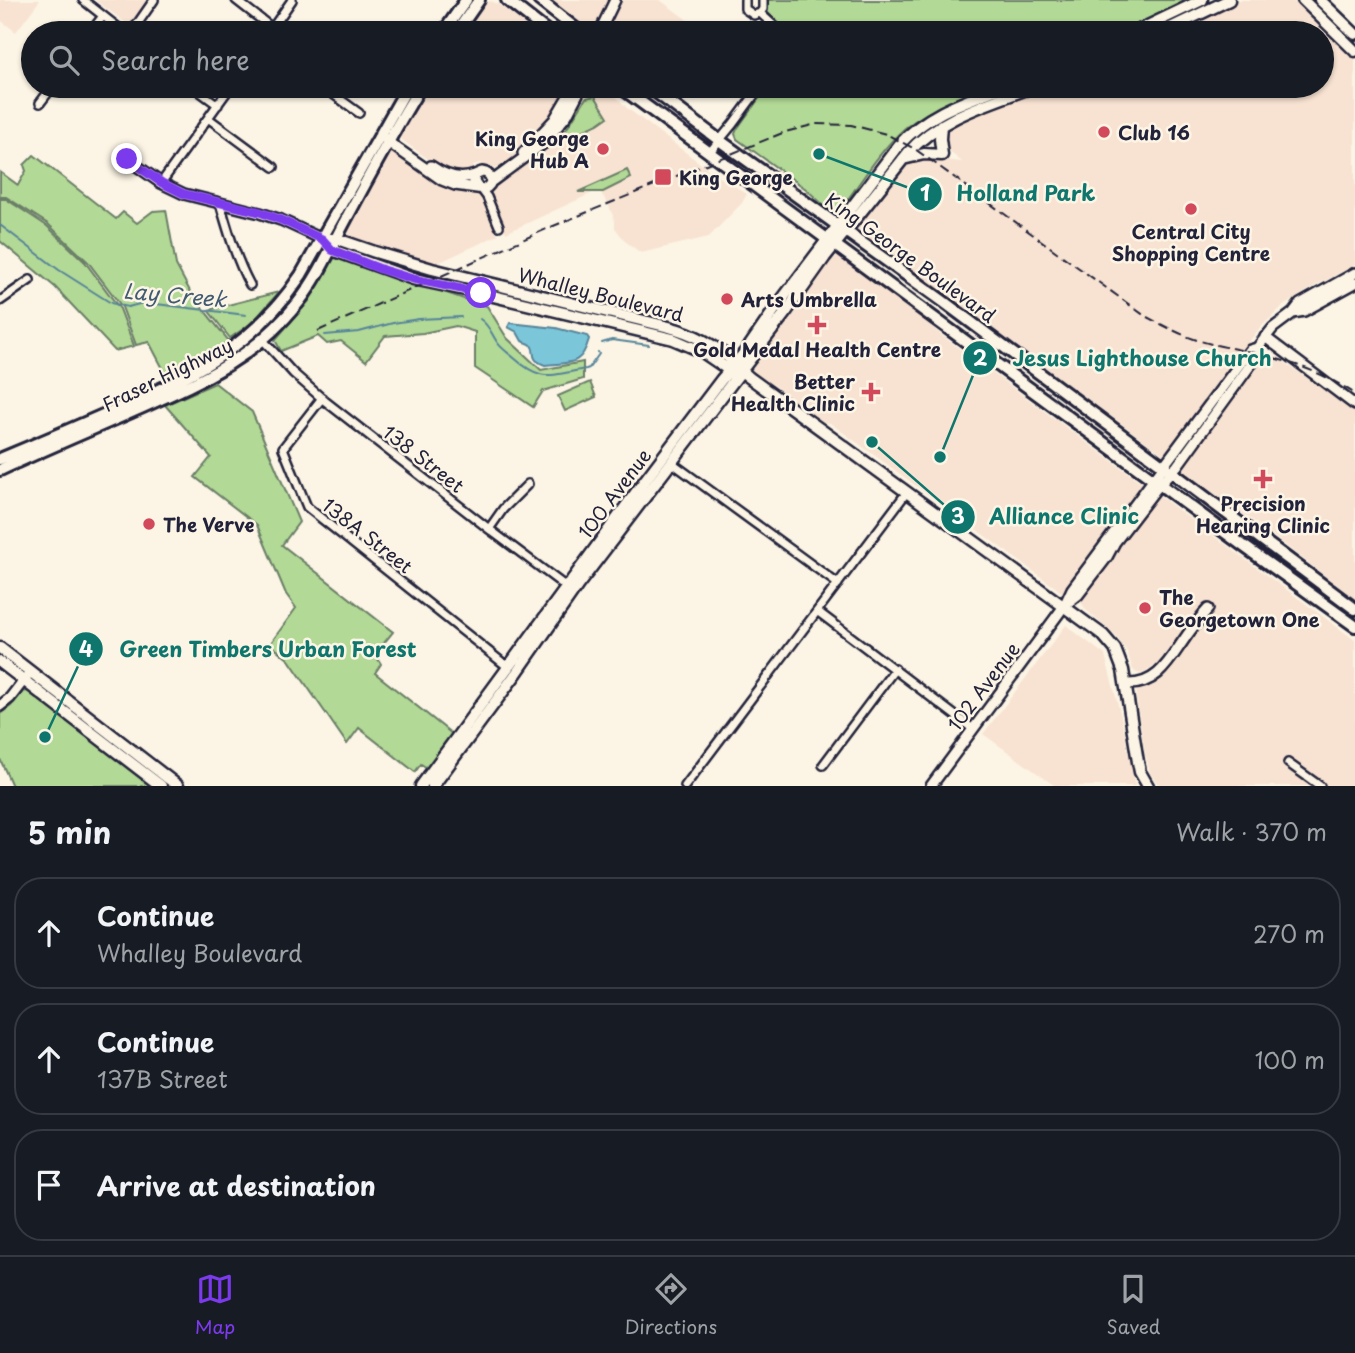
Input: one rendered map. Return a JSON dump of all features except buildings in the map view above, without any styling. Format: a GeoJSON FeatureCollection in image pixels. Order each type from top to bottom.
{"type":"FeatureCollection","features":[{"type":"Feature","properties":{"kind":"main road"},"geometry":{"type":"LineString","coordinates":[[464,21],[479,0]]}},
{"type":"Feature","properties":{"kind":"main road"},"geometry":{"type":"LineString","coordinates":[[506,0],[534,21]]}},
{"type":"Feature","properties":{"kind":"main road"},"geometry":{"type":"LineString","coordinates":[[538,0],[565,21]]}},
{"type":"Feature","properties":{"kind":"main road"},"geometry":{"type":"LineString","coordinates":[[1158,21],[1202,0]]}},
{"type":"Feature","properties":{"kind":"main road"},"geometry":{"type":"LineString","coordinates":[[1185,21],[1229,0]]}},
{"type":"Feature","properties":{"kind":"main road"},"geometry":{"type":"LineString","coordinates":[[1303,0],[1325,21]]}},
{"type":"Feature","properties":{"kind":"main road"},"geometry":{"type":"LineString","coordinates":[[1320,0],[1355,34]]}},
{"type":"Feature","properties":{"kind":"main road"},"geometry":{"type":"LineString","coordinates":[[451,21],[464,2]]}},
{"type":"Feature","properties":{"kind":"main road"},"geometry":{"type":"LineString","coordinates":[[1334,29],[1355,41]]}},
{"type":"Feature","properties":{"kind":"main road"},"geometry":{"type":"LineString","coordinates":[[1334,30],[1355,51]]}},
{"type":"Feature","properties":{"kind":"main road","name":"Fraser Highway"},"geometry":{"type":"LineString","coordinates":[[0,470],[206,377],[243,356],[263,340],[298,302],[315,278],[334,244],[403,98]]}},
{"type":"Feature","properties":{"kind":"main road","name":"Fraser Highway"},"geometry":{"type":"LineString","coordinates":[[0,460],[166,387],[222,356],[256,328],[283,301],[301,275],[413,98]]}},
{"type":"Feature","properties":{"kind":"main road","name":"King George Boulevard"},"geometry":{"type":"LineString","coordinates":[[635,98],[1355,626]]}},
{"type":"Feature","properties":{"kind":"main road","name":"King George Boulevard"},"geometry":{"type":"LineString","coordinates":[[664,98],[1355,609]]}},
{"type":"Feature","properties":{"kind":"main road"},"geometry":{"type":"LineString","coordinates":[[843,228],[899,145],[912,131],[945,110],[975,98]]}},
{"type":"Feature","properties":{"kind":"main road"},"geometry":{"type":"LineString","coordinates":[[843,228],[922,138],[940,125],[1006,98]]}},
{"type":"Feature","properties":{"kind":"main road"},"geometry":{"type":"LineString","coordinates":[[903,159],[924,154],[942,155],[940,125]]}},
{"type":"Feature","properties":{"kind":"main road","name":"100 Avenue"},"geometry":{"type":"LineString","coordinates":[[433,786],[516,674],[570,589],[843,228]]}},
{"type":"Feature","properties":{"kind":"main road","name":"Whalley Boulevard"},"geometry":{"type":"LineString","coordinates":[[322,239],[413,279],[673,339],[735,368]]}},
{"type":"Feature","properties":{"kind":"main road","name":"Whalley Boulevard"},"geometry":{"type":"LineString","coordinates":[[334,244],[677,329],[706,343],[735,368],[1096,629],[1110,642],[1119,657],[1140,772],[1147,786]]}},
{"type":"Feature","properties":{"kind":"main road"},"geometry":{"type":"LineString","coordinates":[[999,365],[1019,359],[1020,380]]}},
{"type":"Feature","properties":{"kind":"main road","name":"100 Avenue"},"geometry":{"type":"LineString","coordinates":[[421,786],[508,667],[671,462],[735,368]]}},
{"type":"Feature","properties":{"kind":"main road"},"geometry":{"type":"LineString","coordinates":[[0,648],[27,676],[161,786]]}},
{"type":"Feature","properties":{"kind":"main road"},"geometry":{"type":"LineString","coordinates":[[0,662],[27,676],[178,786]]}},
{"type":"Feature","properties":{"kind":"street"},"geometry":{"type":"LineString","coordinates":[[83,0],[109,21]]}},
{"type":"Feature","properties":{"kind":"street"},"geometry":{"type":"LineString","coordinates":[[140,21],[155,0]]}},
{"type":"Feature","properties":{"kind":"street"},"geometry":{"type":"LineString","coordinates":[[236,0],[260,21]]}},
{"type":"Feature","properties":{"kind":"street"},"geometry":{"type":"LineString","coordinates":[[278,21],[292,0]]}},
{"type":"Feature","properties":{"kind":"street"},"geometry":{"type":"LineString","coordinates":[[605,21],[615,0]]}},
{"type":"Feature","properties":{"kind":"street"},"geometry":{"type":"LineString","coordinates":[[745,0],[747,12],[754,15],[760,13],[764,6],[763,0]]}},
{"type":"Feature","properties":{"kind":"street"},"geometry":{"type":"LineString","coordinates":[[760,13],[769,21]]}},
{"type":"Feature","properties":{"kind":"street"},"geometry":{"type":"LineString","coordinates":[[99,21],[103,16]]}},
{"type":"Feature","properties":{"kind":"street"},"geometry":{"type":"LineString","coordinates":[[40,103],[44,98]]}},
{"type":"Feature","properties":{"kind":"street"},"geometry":{"type":"LineString","coordinates":[[208,98],[218,105]]}},
{"type":"Feature","properties":{"kind":"street"},"geometry":{"type":"LineString","coordinates":[[162,183],[223,98]]}},
{"type":"Feature","properties":{"kind":"street"},"geometry":{"type":"LineString","coordinates":[[338,98],[359,113]]}},
{"type":"Feature","properties":{"kind":"street"},"geometry":{"type":"LineString","coordinates":[[486,186],[495,172],[528,149],[559,113],[568,98]]}},
{"type":"Feature","properties":{"kind":"street"},"geometry":{"type":"LineString","coordinates":[[386,137],[442,180],[454,185],[486,186],[544,143],[567,115],[576,98]]}},
{"type":"Feature","properties":{"kind":"street"},"geometry":{"type":"LineString","coordinates":[[709,153],[752,98]]}},
{"type":"Feature","properties":{"kind":"street"},"geometry":{"type":"LineString","coordinates":[[208,118],[274,167]]}},
{"type":"Feature","properties":{"kind":"street"},"geometry":{"type":"LineString","coordinates":[[386,137],[442,173],[459,178],[475,176],[474,182],[486,186]]}},
{"type":"Feature","properties":{"kind":"street","name":"Whalley Boulevard"},"geometry":{"type":"LineString","coordinates":[[127,159],[162,183],[184,194],[260,212],[322,239]]}},
{"type":"Feature","properties":{"kind":"street"},"geometry":{"type":"LineString","coordinates":[[486,186],[499,226]]}},
{"type":"Feature","properties":{"kind":"street"},"geometry":{"type":"LineString","coordinates":[[220,203],[237,258],[250,285]]}},
{"type":"Feature","properties":{"kind":"street","name":"102 Avenue"},"geometry":{"type":"LineString","coordinates":[[931,786],[1064,606],[1072,589],[1168,469],[1250,350],[1257,348],[1273,327],[1306,300],[1355,274]]}},
{"type":"Feature","properties":{"kind":"street"},"geometry":{"type":"LineString","coordinates":[[0,301],[30,280]]}},
{"type":"Feature","properties":{"kind":"street","name":"102 Avenue"},"geometry":{"type":"LineString","coordinates":[[1293,313],[1304,311],[1355,283]]}},
{"type":"Feature","properties":{"kind":"street"},"geometry":{"type":"LineString","coordinates":[[1265,337],[1355,405]]}},
{"type":"Feature","properties":{"kind":"street","name":"138 Street"},"geometry":{"type":"LineString","coordinates":[[263,340],[293,373],[322,398],[570,589]]}},
{"type":"Feature","properties":{"kind":"street","name":"138A Street"},"geometry":{"type":"LineString","coordinates":[[322,398],[283,448],[307,507],[508,667]]}},
{"type":"Feature","properties":{"kind":"street"},"geometry":{"type":"LineString","coordinates":[[671,462],[838,584]]}},
{"type":"Feature","properties":{"kind":"street"},"geometry":{"type":"LineString","coordinates":[[489,529],[503,509],[528,484]]}},
{"type":"Feature","properties":{"kind":"street"},"geometry":{"type":"LineString","coordinates":[[685,786],[907,492]]}},
{"type":"Feature","properties":{"kind":"street"},"geometry":{"type":"LineString","coordinates":[[1125,684],[1155,669],[1179,646],[1208,609]]}},
{"type":"Feature","properties":{"kind":"street"},"geometry":{"type":"LineString","coordinates":[[817,611],[973,729]]}},
{"type":"Feature","properties":{"kind":"street"},"geometry":{"type":"LineString","coordinates":[[823,765],[895,669]]}},
{"type":"Feature","properties":{"kind":"street"},"geometry":{"type":"LineString","coordinates":[[0,706],[27,676]]}},
{"type":"Feature","properties":{"kind":"street"},"geometry":{"type":"LineString","coordinates":[[1288,763],[1320,786]]}},
{"type":"Feature","properties":{"kind":"shaded area"},"geometry":{"type":"Polygon","coordinates":[[[0,0],[40,0],[24,21],[21,21],[16,32],[0,20],[0,0]]]}},
{"type":"Feature","properties":{"kind":"shaded area"},"geometry":{"type":"Polygon","coordinates":[[[95,0],[150,0],[134,21],[123,21],[95,0]]]}},
{"type":"Feature","properties":{"kind":"shaded area"},"geometry":{"type":"Polygon","coordinates":[[[552,0],[608,0],[598,21],[576,21],[552,0]]]}},
{"type":"Feature","properties":{"kind":"shaded area"},"geometry":{"type":"Polygon","coordinates":[[[621,0],[660,0],[689,21],[611,21],[621,0]]]}},
{"type":"Feature","properties":{"kind":"shaded area"},"geometry":{"type":"Polygon","coordinates":[[[1237,0],[1292,0],[1318,21],[1192,21],[1237,0]]]}},
{"type":"Feature","properties":{"kind":"shaded area"},"geometry":{"type":"Polygon","coordinates":[[[490,1],[498,4],[521,21],[471,21],[482,6],[490,1]]]}},
{"type":"Feature","properties":{"kind":"shaded area"},"geometry":{"type":"Polygon","coordinates":[[[1334,35],[1355,56],[1355,265],[1282,307],[1259,329],[1164,455],[862,234],[858,228],[859,223],[907,163],[921,157],[962,162],[952,154],[943,140],[946,127],[1016,98],[1334,98],[1334,35]]]}},
{"type":"Feature","properties":{"kind":"shaded area"},"geometry":{"type":"Polygon","coordinates":[[[418,98],[566,98],[519,154],[501,167],[484,168],[479,163],[472,167],[471,173],[461,176],[439,167],[402,140],[398,131],[418,98]]]}},
{"type":"Feature","properties":{"kind":"shaded area"},"geometry":{"type":"Polygon","coordinates":[[[573,98],[617,98],[717,176],[747,194],[742,203],[709,237],[641,253],[626,242],[615,228],[609,206],[599,190],[506,233],[491,199],[494,185],[573,98]]]}},
{"type":"Feature","properties":{"kind":"shaded area"},"geometry":{"type":"Polygon","coordinates":[[[394,149],[478,192],[498,235],[436,264],[354,241],[347,231],[348,227],[379,173],[377,169],[388,151],[394,149]]]}},
{"type":"Feature","properties":{"kind":"shaded area"},"geometry":{"type":"Polygon","coordinates":[[[837,257],[845,260],[914,311],[941,335],[1355,640],[1355,786],[1159,786],[1150,773],[1144,749],[1137,691],[1159,678],[1176,660],[1213,607],[1207,602],[1157,664],[1142,674],[1137,673],[1116,636],[1086,610],[1080,601],[1122,540],[1111,533],[1063,593],[830,423],[823,422],[753,373],[751,366],[754,359],[829,261],[837,257]]]}},
{"type":"Feature","properties":{"kind":"shaded area"},"geometry":{"type":"Polygon","coordinates":[[[1270,352],[1355,412],[1355,599],[1182,470],[1182,466],[1260,357],[1270,352]]]}},
{"type":"Feature","properties":{"kind":"shaded area"},"geometry":{"type":"Polygon","coordinates":[[[1066,625],[1105,655],[1135,786],[1055,786],[983,734],[1066,625]]]}},
{"type":"Feature","properties":{"kind":"green space"},"geometry":{"type":"Polygon","coordinates":[[[765,0],[1192,0],[1147,21],[776,21],[767,12],[765,0]]]}},
{"type":"Feature","properties":{"kind":"green space"},"geometry":{"type":"Polygon","coordinates":[[[586,98],[596,98],[608,117],[572,136],[564,133],[586,98]]]}},
{"type":"Feature","properties":{"kind":"green space"},"geometry":{"type":"Polygon","coordinates":[[[759,98],[961,98],[905,128],[879,156],[841,209],[831,212],[806,189],[737,139],[737,129],[759,98]]]}},
{"type":"Feature","properties":{"kind":"green space"},"geometry":{"type":"Polygon","coordinates":[[[34,155],[116,219],[123,212],[137,223],[153,211],[166,210],[176,265],[192,295],[229,341],[194,367],[169,380],[149,342],[136,345],[122,307],[88,262],[48,224],[6,197],[0,197],[0,172],[18,185],[26,171],[24,165],[34,155]]]}},
{"type":"Feature","properties":{"kind":"green space"},"geometry":{"type":"Polygon","coordinates":[[[627,170],[631,178],[603,192],[578,192],[627,170]]]}},
{"type":"Feature","properties":{"kind":"green space"},"geometry":{"type":"Polygon","coordinates":[[[0,199],[6,199],[47,226],[85,262],[120,309],[134,346],[115,351],[55,287],[0,241],[0,199]]]}},
{"type":"Feature","properties":{"kind":"green space"},"geometry":{"type":"Polygon","coordinates":[[[336,255],[487,306],[507,338],[541,370],[583,362],[583,379],[543,391],[533,407],[475,368],[475,332],[456,326],[423,333],[385,336],[366,361],[341,341],[327,344],[318,336],[281,351],[275,340],[309,301],[336,255]]]}},
{"type":"Feature","properties":{"kind":"green space"},"geometry":{"type":"Polygon","coordinates":[[[279,292],[252,323],[230,338],[208,310],[279,292]]]}},
{"type":"Feature","properties":{"kind":"green space"},"geometry":{"type":"Polygon","coordinates":[[[590,382],[596,397],[565,411],[558,396],[590,382]]]}},
{"type":"Feature","properties":{"kind":"green space"},"geometry":{"type":"Polygon","coordinates":[[[215,383],[252,412],[299,522],[282,545],[393,632],[375,654],[381,664],[375,673],[452,734],[427,768],[421,764],[415,772],[359,728],[347,744],[289,660],[270,644],[296,608],[286,594],[257,525],[195,477],[211,457],[165,405],[215,383]]]}},
{"type":"Feature","properties":{"kind":"green space"},"geometry":{"type":"Polygon","coordinates":[[[27,691],[32,691],[153,786],[12,786],[0,759],[0,714],[27,691]]]}},
{"type":"Feature","properties":{"kind":"water"},"geometry":{"type":"Polygon","coordinates":[[[510,323],[556,328],[587,336],[589,339],[578,359],[568,363],[545,365],[535,358],[530,344],[522,341],[517,332],[508,327],[510,323]]]}},
{"type":"Feature","properties":{"kind":"waterway","name":"Lay Creek"},"geometry":{"type":"LineString","coordinates":[[0,225],[59,270],[111,303],[128,307],[148,303],[246,315]]}},
{"type":"Feature","properties":{"kind":"waterway","name":"Lay Creek"},"geometry":{"type":"LineString","coordinates":[[325,335],[359,332],[419,319],[461,317]]}},
{"type":"Feature","properties":{"kind":"waterway","name":"Lay Creek"},"geometry":{"type":"LineString","coordinates":[[480,319],[502,348],[539,374],[555,375],[589,368],[598,352]]}},
{"type":"Feature","properties":{"kind":"waterway","name":"Lay Creek"},"geometry":{"type":"LineString","coordinates":[[602,343],[612,340],[649,345]]}},
{"type":"Feature","properties":{"kind":"railway"},"geometry":{"type":"LineString","coordinates":[[318,331],[551,227],[785,132],[816,124],[851,125],[886,134],[915,149],[1145,316],[1194,339],[1300,366],[1355,394]]}},
{"type":"Feature","properties":{"kind":"place","name":"Club 16"},"geometry":{"type":"Point","coordinates":[1104,132]}},
{"type":"Feature","properties":{"kind":"place","name":"King George Hub A"},"geometry":{"type":"Point","coordinates":[603,149]}},
{"type":"Feature","properties":{"kind":"place","name":"Holland Park"},"geometry":{"type":"Point","coordinates":[819,154]}},
{"type":"Feature","properties":{"kind":"place","name":"King George"},"geometry":{"type":"Point","coordinates":[663,177]}},
{"type":"Feature","properties":{"kind":"place","name":"Central City Shopping Centre"},"geometry":{"type":"Point","coordinates":[1191,209]}},
{"type":"Feature","properties":{"kind":"place","name":"Arts Umbrella"},"geometry":{"type":"Point","coordinates":[727,299]}},
{"type":"Feature","properties":{"kind":"place","name":"Gold Medal Health Centre"},"geometry":{"type":"Point","coordinates":[817,325]}},
{"type":"Feature","properties":{"kind":"place","name":"Better Health Clinic"},"geometry":{"type":"Point","coordinates":[871,392]}},
{"type":"Feature","properties":{"kind":"place","name":"Alliance Clinic"},"geometry":{"type":"Point","coordinates":[872,442]}},
{"type":"Feature","properties":{"kind":"place","name":"Jesus Lighthouse Church"},"geometry":{"type":"Point","coordinates":[940,457]}},
{"type":"Feature","properties":{"kind":"place","name":"Precision Hearing Clinic"},"geometry":{"type":"Point","coordinates":[1263,479]}},
{"type":"Feature","properties":{"kind":"place","name":"The Verve"},"geometry":{"type":"Point","coordinates":[149,524]}},
{"type":"Feature","properties":{"kind":"place","name":"The Georgetown One"},"geometry":{"type":"Point","coordinates":[1145,608]}},
{"type":"Feature","properties":{"kind":"place","name":"Green Timbers Urban Forest"},"geometry":{"type":"Point","coordinates":[45,737]}},
{"type":"Feature","properties":{"kind":"route"},"geometry":{"type":"LineString","coordinates":[[127,159],[162,183],[184,194],[260,212],[281,220],[322,239],[332,250],[383,270],[432,284],[481,293]]}}]}
